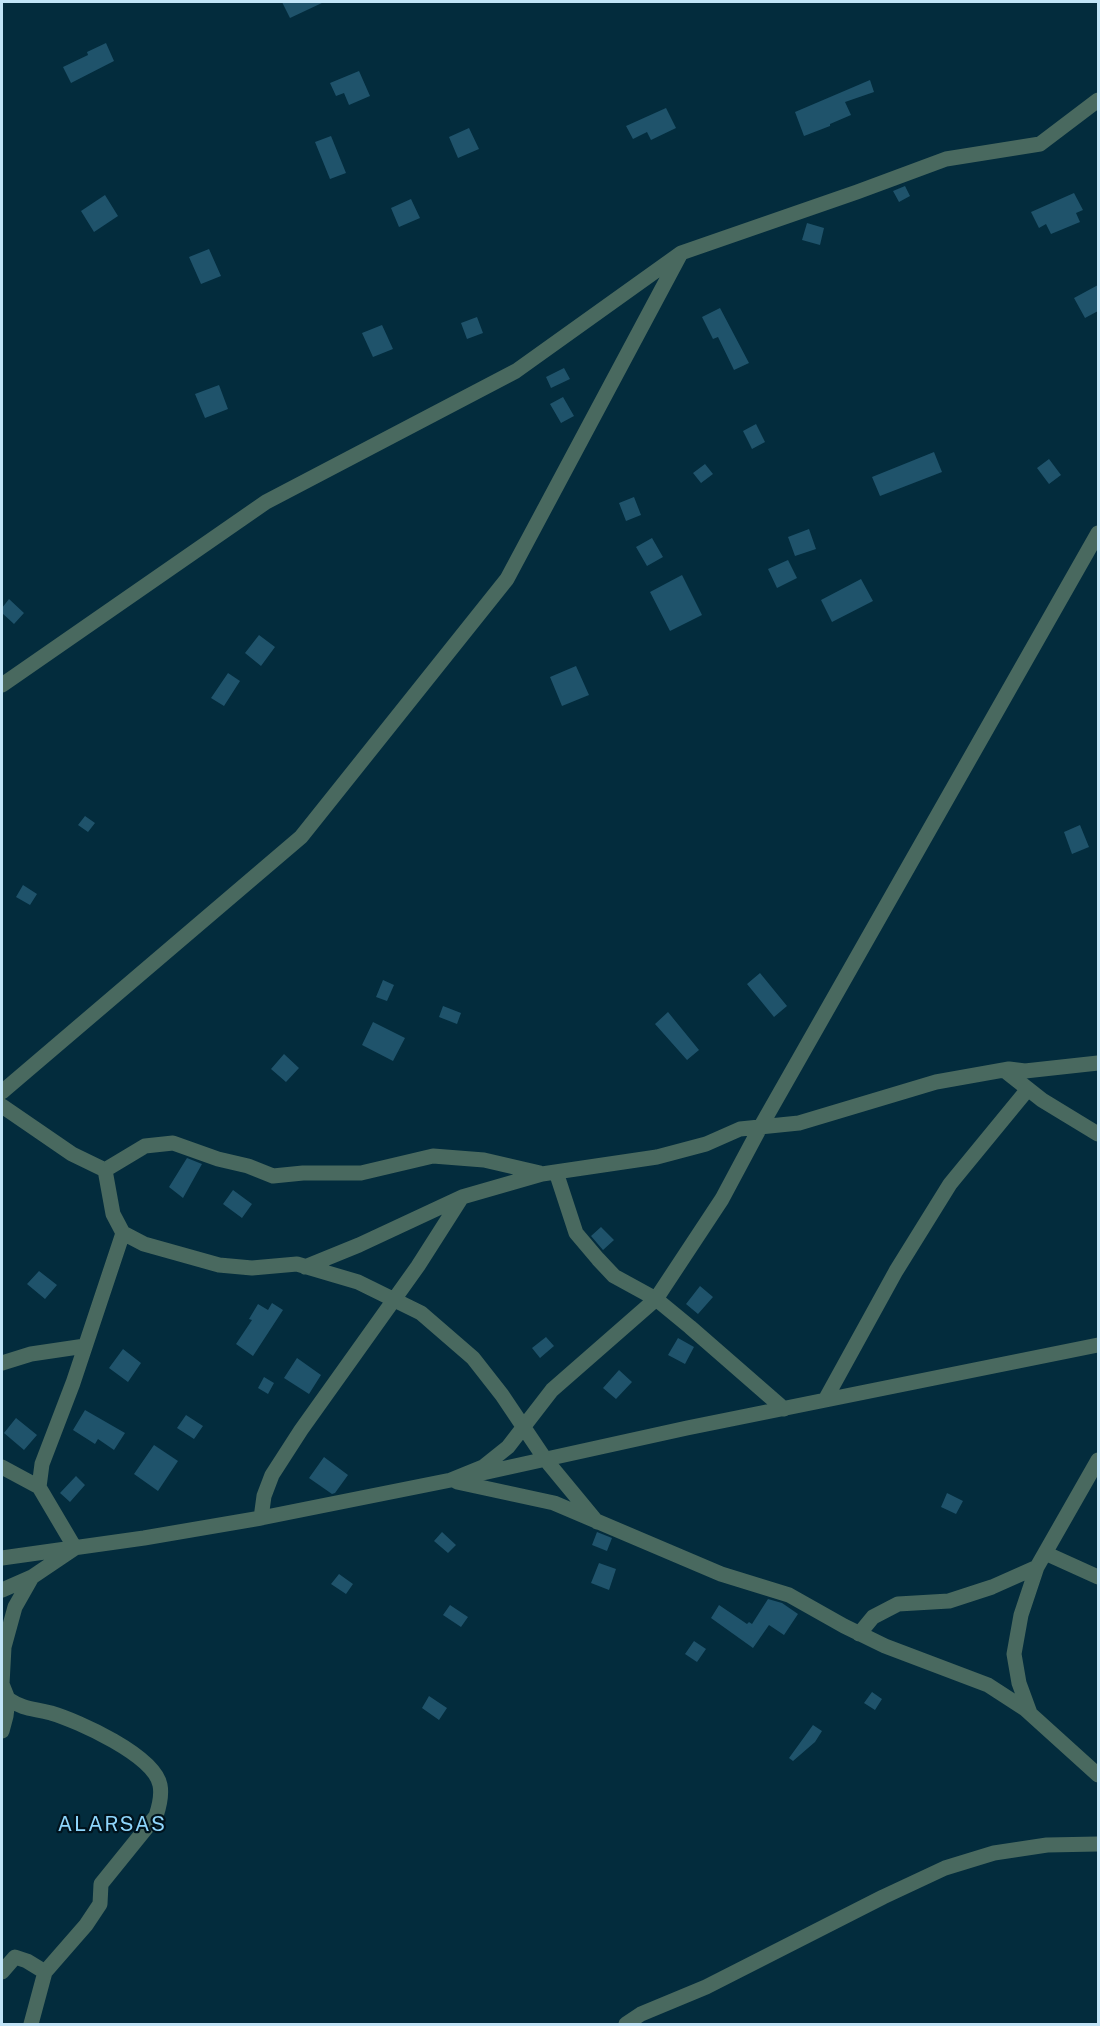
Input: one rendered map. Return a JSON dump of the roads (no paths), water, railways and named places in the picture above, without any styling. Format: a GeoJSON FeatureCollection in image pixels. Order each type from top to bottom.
{"type":"FeatureCollection","features":[{"type":"Feature","properties":{"kind":"street"},"geometry":{"type":"LineString","coordinates":[[2,686],[266,502],[516,371],[681,253],[946,159],[1040,144],[1098,100]]}},
{"type":"Feature","properties":{"kind":"street"},"geometry":{"type":"LineString","coordinates":[[2,1092],[301,837],[507,579],[681,253]]}},
{"type":"Feature","properties":{"kind":"street"},"geometry":{"type":"LineString","coordinates":[[451,1480],[483,1467],[508,1447],[552,1390],[656,1299],[722,1199],[761,1126],[1098,533]]}},
{"type":"Feature","properties":{"kind":"street"},"geometry":{"type":"LineString","coordinates":[[305,1267],[359,1245],[462,1197],[549,1173],[657,1156],[706,1144],[740,1130],[799,1123],[936,1082],[1004,1070],[1025,1071],[1098,1063]]}},
{"type":"Feature","properties":{"kind":"street"},"geometry":{"type":"LineString","coordinates":[[1004,1070],[1028,1089],[1098,1134]]}},
{"type":"Feature","properties":{"kind":"street"},"geometry":{"type":"LineString","coordinates":[[825,1400],[896,1271],[950,1184],[1028,1089]]}},
{"type":"Feature","properties":{"kind":"street"},"geometry":{"type":"LineString","coordinates":[[2,1106],[72,1154],[105,1170]]}},
{"type":"Feature","properties":{"kind":"street"},"geometry":{"type":"LineString","coordinates":[[105,1170],[145,1146],[173,1143],[273,1176],[303,1173],[361,1173],[433,1156],[484,1160],[549,1173]]}},
{"type":"Feature","properties":{"kind":"street"},"geometry":{"type":"LineString","coordinates":[[105,1170],[113,1214],[123,1233],[144,1244],[219,1264],[252,1268],[297,1264],[358,1282],[421,1313],[473,1358],[502,1395],[545,1460],[597,1522]]}},
{"type":"Feature","properties":{"kind":"street"},"geometry":{"type":"LineString","coordinates":[[549,1173],[576,1233],[614,1276],[656,1299],[784,1408]]}},
{"type":"Feature","properties":{"kind":"street"},"geometry":{"type":"LineString","coordinates":[[261,1518],[264,1496],[272,1474],[462,1197]]}},
{"type":"Feature","properties":{"kind":"street"},"geometry":{"type":"LineString","coordinates":[[39,1487],[42,1464],[73,1383],[123,1233]]}},
{"type":"Feature","properties":{"kind":"street"},"geometry":{"type":"LineString","coordinates":[[2,1558],[261,1518],[451,1480],[784,1408],[1098,1345]]}},
{"type":"Feature","properties":{"kind":"street"},"geometry":{"type":"LineString","coordinates":[[2,1363],[31,1354],[85,1346]]}},
{"type":"Feature","properties":{"kind":"street"},"geometry":{"type":"LineString","coordinates":[[1031,1715],[1018,1683],[1014,1654],[1021,1615],[1041,1560],[1098,1460]]}},
{"type":"Feature","properties":{"kind":"street"},"geometry":{"type":"LineString","coordinates":[[2,1467],[39,1487],[75,1548]]}},
{"type":"Feature","properties":{"kind":"street"},"geometry":{"type":"LineString","coordinates":[[451,1480],[554,1503],[721,1574],[789,1595],[885,1646],[988,1685],[1031,1715],[1098,1775]]}},
{"type":"Feature","properties":{"kind":"street"},"geometry":{"type":"LineString","coordinates":[[2,1590],[32,1577],[75,1548]]}},
{"type":"Feature","properties":{"kind":"street"},"geometry":{"type":"LineString","coordinates":[[859,1634],[873,1617],[898,1604],[950,1601],[992,1587],[1041,1560],[1098,1577]]}},
{"type":"Feature","properties":{"kind":"street"},"geometry":{"type":"LineString","coordinates":[[2,1731],[8,1699],[2,1679],[4,1647],[15,1608],[32,1577]]}},
{"type":"Feature","properties":{"kind":"street"},"geometry":{"type":"LineString","coordinates":[[8,1699],[21,1708],[51,1713],[114,1741],[153,1769],[160,1784],[160,1806],[156,1816],[101,1884],[100,1904],[86,1925],[45,1972],[31,2025]]}},
{"type":"Feature","properties":{"kind":"street"},"geometry":{"type":"LineString","coordinates":[[626,2025],[641,2014],[706,1987],[945,1868],[994,1853],[1047,1845],[1098,1844]]}},
{"type":"Feature","properties":{"kind":"street"},"geometry":{"type":"LineString","coordinates":[[2,1972],[15,1957],[45,1972]]}},
{"type":"Feature","properties":{"kind":"district","name":"ALARSAS"},"geometry":{"type":"Point","coordinates":[112,1825]}}]}
